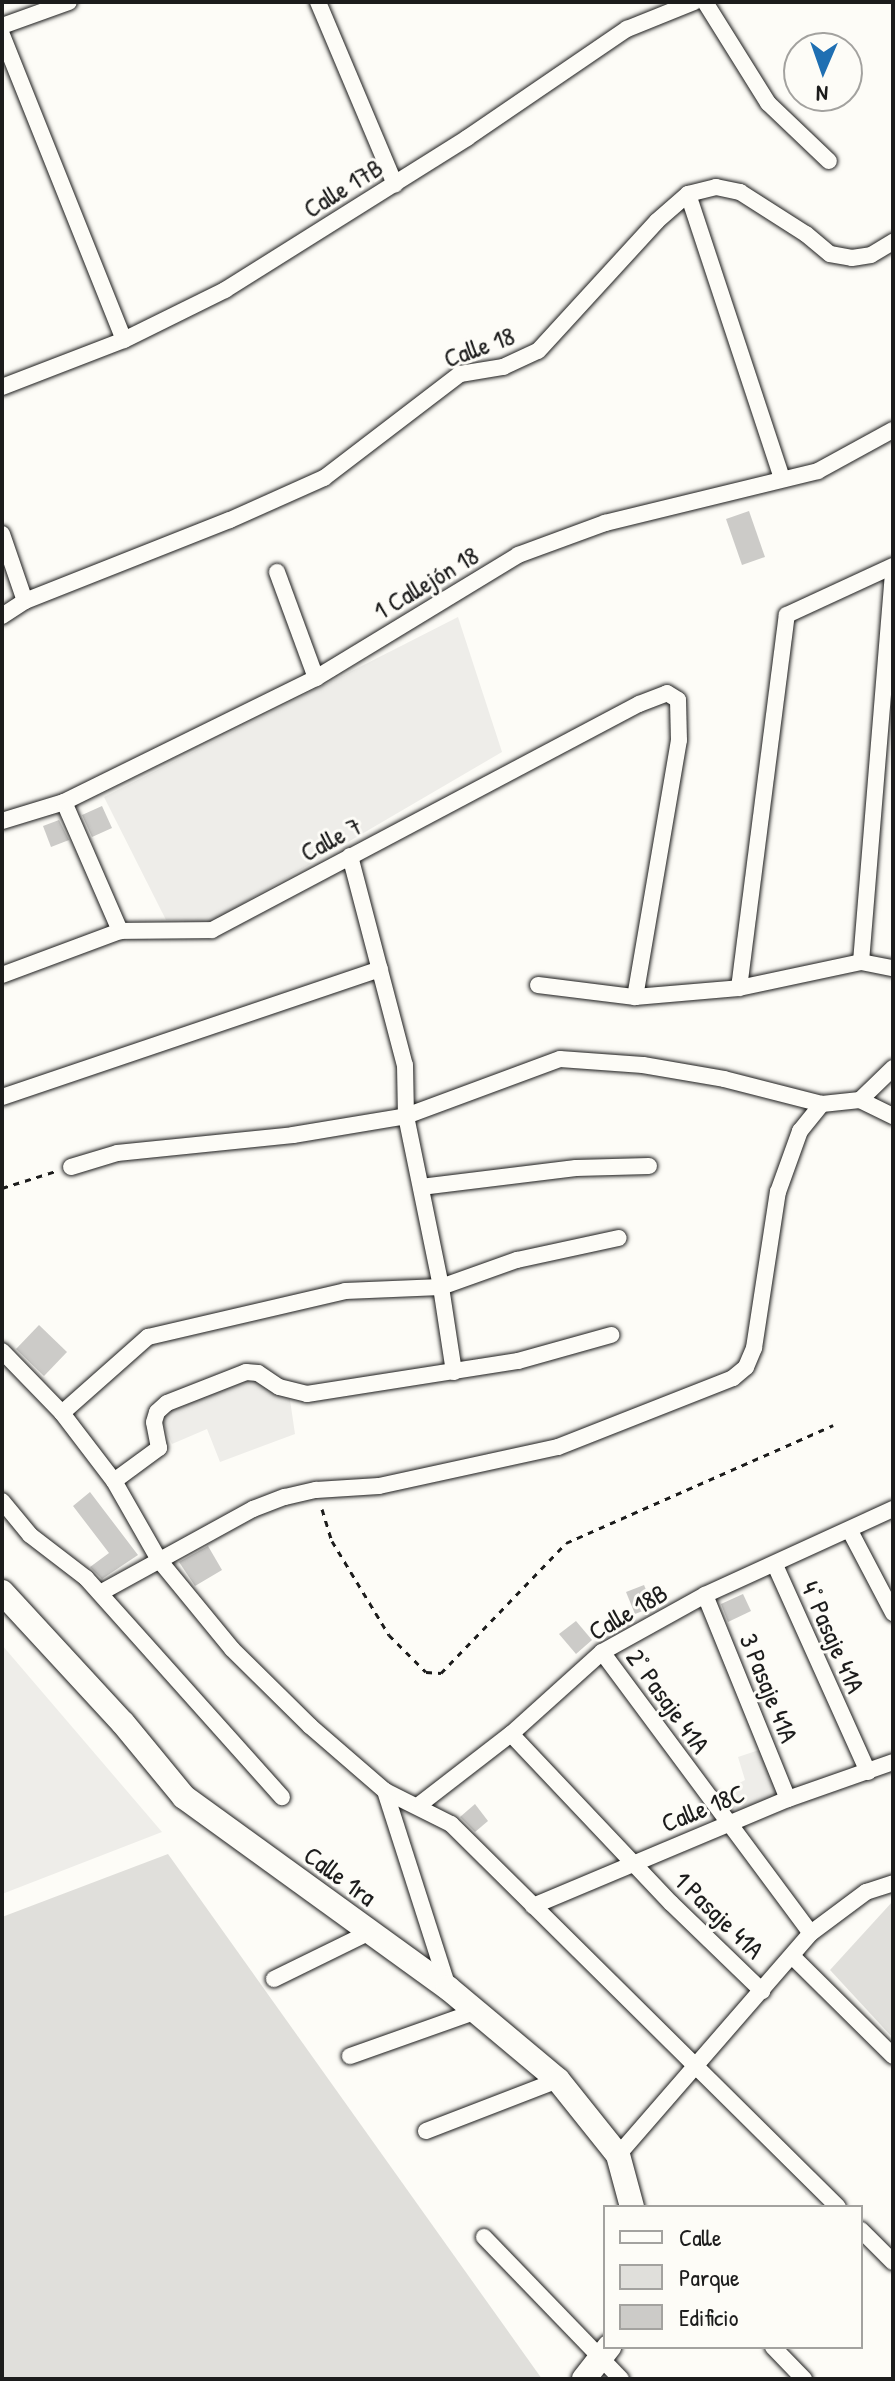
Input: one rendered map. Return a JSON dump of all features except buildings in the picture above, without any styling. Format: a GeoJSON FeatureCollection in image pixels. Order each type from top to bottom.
{"type":"FeatureCollection","features":[{"type":"Feature","properties":{"kind":"street"},"geometry":{"type":"LineString","coordinates":[[2,26],[69,2]]}},
{"type":"Feature","properties":{"kind":"street"},"geometry":{"type":"LineString","coordinates":[[318,2],[395,184]]}},
{"type":"Feature","properties":{"kind":"street","name":"Calle 17B"},"geometry":{"type":"LineString","coordinates":[[2,387],[124,340],[225,290],[395,184],[627,29],[694,2]]}},
{"type":"Feature","properties":{"kind":"street"},"geometry":{"type":"LineString","coordinates":[[705,2],[768,103],[829,161]]}},
{"type":"Feature","properties":{"kind":"street"},"geometry":{"type":"LineString","coordinates":[[2,35],[124,340]]}},
{"type":"Feature","properties":{"kind":"street"},"geometry":{"type":"LineString","coordinates":[[782,479],[688,194],[716,187],[740,192],[806,234],[830,254],[852,258],[871,255],[893,242]]}},
{"type":"Feature","properties":{"kind":"street","name":"Calle 18"},"geometry":{"type":"LineString","coordinates":[[2,616],[25,601],[230,520],[324,478],[460,374],[503,367],[538,351],[657,221],[688,194]]}},
{"type":"Feature","properties":{"kind":"street","name":"1 Callejón 18"},"geometry":{"type":"LineString","coordinates":[[2,821],[64,802],[316,678],[518,555],[605,523],[818,471],[891,439]]}},
{"type":"Feature","properties":{"kind":"street"},"geometry":{"type":"LineString","coordinates":[[2,534],[25,601]]}},
{"type":"Feature","properties":{"kind":"street"},"geometry":{"type":"LineString","coordinates":[[739,988],[787,615],[893,566]]}},
{"type":"Feature","properties":{"kind":"street"},"geometry":{"type":"LineString","coordinates":[[277,572],[316,678]]}},
{"type":"Feature","properties":{"kind":"street"},"geometry":{"type":"LineString","coordinates":[[861,962],[893,575]]}},
{"type":"Feature","properties":{"kind":"street","name":"Calle 7"},"geometry":{"type":"LineString","coordinates":[[2,975],[120,931],[212,930],[667,693],[678,700],[679,740],[635,997]]}},
{"type":"Feature","properties":{"kind":"street"},"geometry":{"type":"LineString","coordinates":[[64,802],[120,931]]}},
{"type":"Feature","properties":{"kind":"street"},"geometry":{"type":"LineString","coordinates":[[350,856],[405,1065],[406,1116],[441,1287],[454,1372]]}},
{"type":"Feature","properties":{"kind":"street"},"geometry":{"type":"LineString","coordinates":[[538,985],[635,997],[739,988],[861,962],[893,968]]}},
{"type":"Feature","properties":{"kind":"street"},"geometry":{"type":"LineString","coordinates":[[2,1097],[380,969]]}},
{"type":"Feature","properties":{"kind":"street"},"geometry":{"type":"LineString","coordinates":[[71,1167],[117,1153],[293,1135],[406,1116],[560,1059],[643,1065],[724,1079],[822,1104],[860,1100],[893,1116]]}},
{"type":"Feature","properties":{"kind":"street"},"geometry":{"type":"LineString","coordinates":[[860,1100],[893,1068]]}},
{"type":"Feature","properties":{"kind":"street"},"geometry":{"type":"LineString","coordinates":[[100,1593],[253,1509],[316,1490],[379,1486],[558,1447],[733,1378],[746,1367],[754,1348],[778,1192],[800,1131],[822,1104]]}},
{"type":"Feature","properties":{"kind":"street"},"geometry":{"type":"LineString","coordinates":[[421,1187],[576,1168],[649,1166]]}},
{"type":"Feature","properties":{"kind":"street"},"geometry":{"type":"LineString","coordinates":[[62,1413],[148,1337],[345,1291],[441,1287],[517,1260],[619,1238]]}},
{"type":"Feature","properties":{"kind":"street"},"geometry":{"type":"LineString","coordinates":[[114,1481],[159,1448],[154,1422],[157,1412],[167,1403],[246,1372],[258,1373],[279,1387],[307,1394],[518,1361],[611,1335]]}},
{"type":"Feature","properties":{"kind":"street"},"geometry":{"type":"LineString","coordinates":[[2,1351],[62,1413],[114,1481],[159,1560],[232,1649],[310,1726],[385,1791],[419,1805],[451,1824],[836,2205]]}},
{"type":"Feature","properties":{"kind":"street"},"geometry":{"type":"LineString","coordinates":[[2,1501],[30,1535],[100,1593],[282,1797]]}},
{"type":"Feature","properties":{"kind":"street","name":"Calle 18B"},"geometry":{"type":"LineString","coordinates":[[419,1805],[511,1734],[602,1652],[705,1595],[893,1509]]}},
{"type":"Feature","properties":{"kind":"street"},"geometry":{"type":"LineString","coordinates":[[850,1531],[893,1613]]}},
{"type":"Feature","properties":{"kind":"street","name":"4° Pasaje 41A"},"geometry":{"type":"LineString","coordinates":[[775,1565],[868,1772]]}},
{"type":"Feature","properties":{"kind":"street","name":"Calle 1ra"},"geometry":{"type":"LineString","coordinates":[[2,1592],[123,1723],[184,1797],[448,1988],[558,2080],[618,2155],[633,2205]]}},
{"type":"Feature","properties":{"kind":"street","name":"3 Pasaje 41A"},"geometry":{"type":"LineString","coordinates":[[705,1595],[788,1799]]}},
{"type":"Feature","properties":{"kind":"street","name":"2° Pasaje 41A"},"geometry":{"type":"LineString","coordinates":[[602,1652],[811,1933]]}},
{"type":"Feature","properties":{"kind":"street","name":"1 Pasaje 41A"},"geometry":{"type":"LineString","coordinates":[[511,1734],[632,1862],[762,1991]]}},
{"type":"Feature","properties":{"kind":"street","name":"Calle 18C"},"geometry":{"type":"LineString","coordinates":[[533,1906],[788,1799],[893,1762]]}},
{"type":"Feature","properties":{"kind":"street"},"geometry":{"type":"LineString","coordinates":[[385,1791],[448,1988]]}},
{"type":"Feature","properties":{"kind":"street"},"geometry":{"type":"LineString","coordinates":[[618,2155],[811,1933],[866,1892],[893,1883]]}},
{"type":"Feature","properties":{"kind":"street"},"geometry":{"type":"LineString","coordinates":[[274,1979],[370,1932]]}},
{"type":"Feature","properties":{"kind":"street"},"geometry":{"type":"LineString","coordinates":[[792,1956],[893,2056]]}},
{"type":"Feature","properties":{"kind":"street"},"geometry":{"type":"LineString","coordinates":[[350,2056],[474,2012]]}},
{"type":"Feature","properties":{"kind":"street"},"geometry":{"type":"LineString","coordinates":[[426,2131],[558,2080]]}},
{"type":"Feature","properties":{"kind":"street"},"geometry":{"type":"LineString","coordinates":[[863,2232],[893,2262]]}},
{"type":"Feature","properties":{"kind":"street"},"geometry":{"type":"LineString","coordinates":[[484,2237],[606,2352],[621,2379]]}},
{"type":"Feature","properties":{"kind":"street"},"geometry":{"type":"LineString","coordinates":[[775,2349],[804,2379]]}},
{"type":"Feature","properties":{"kind":"street"},"geometry":{"type":"LineString","coordinates":[[584,2379],[606,2352]]}},
{"type":"Feature","properties":{"kind":"path"},"geometry":{"type":"LineString","coordinates":[[2,1188],[71,1167]]}},
{"type":"Feature","properties":{"kind":"path"},"geometry":{"type":"LineString","coordinates":[[316,1490],[332,1541],[375,1615],[426,1672],[441,1673],[566,1543],[833,1425]]}},
{"type":"Feature","properties":{"kind":"shaded area"},"geometry":{"type":"Polygon","coordinates":[[[458,617],[502,752],[213,921],[166,920],[104,797],[458,617]]]}},
{"type":"Feature","properties":{"kind":"shaded area"},"geometry":{"type":"Polygon","coordinates":[[[246,1374],[289,1393],[295,1434],[220,1462],[207,1429],[172,1444],[158,1412],[246,1374]]]}},
{"type":"Feature","properties":{"kind":"shaded area"},"geometry":{"type":"Polygon","coordinates":[[[2,1645],[162,1832],[2,1894],[2,1645]]]}},
{"type":"Feature","properties":{"kind":"shaded area"},"geometry":{"type":"Polygon","coordinates":[[[762,1749],[779,1795],[730,1815],[717,1795],[745,1780],[738,1757],[762,1749]]]}},
{"type":"Feature","properties":{"kind":"green space"},"geometry":{"type":"Polygon","coordinates":[[[168,1854],[542,2379],[2,2379],[2,1917],[168,1854]]]}},
{"type":"Feature","properties":{"kind":"green space"},"geometry":{"type":"Polygon","coordinates":[[[893,1901],[893,2038],[830,1970],[893,1901]]]}}]}
